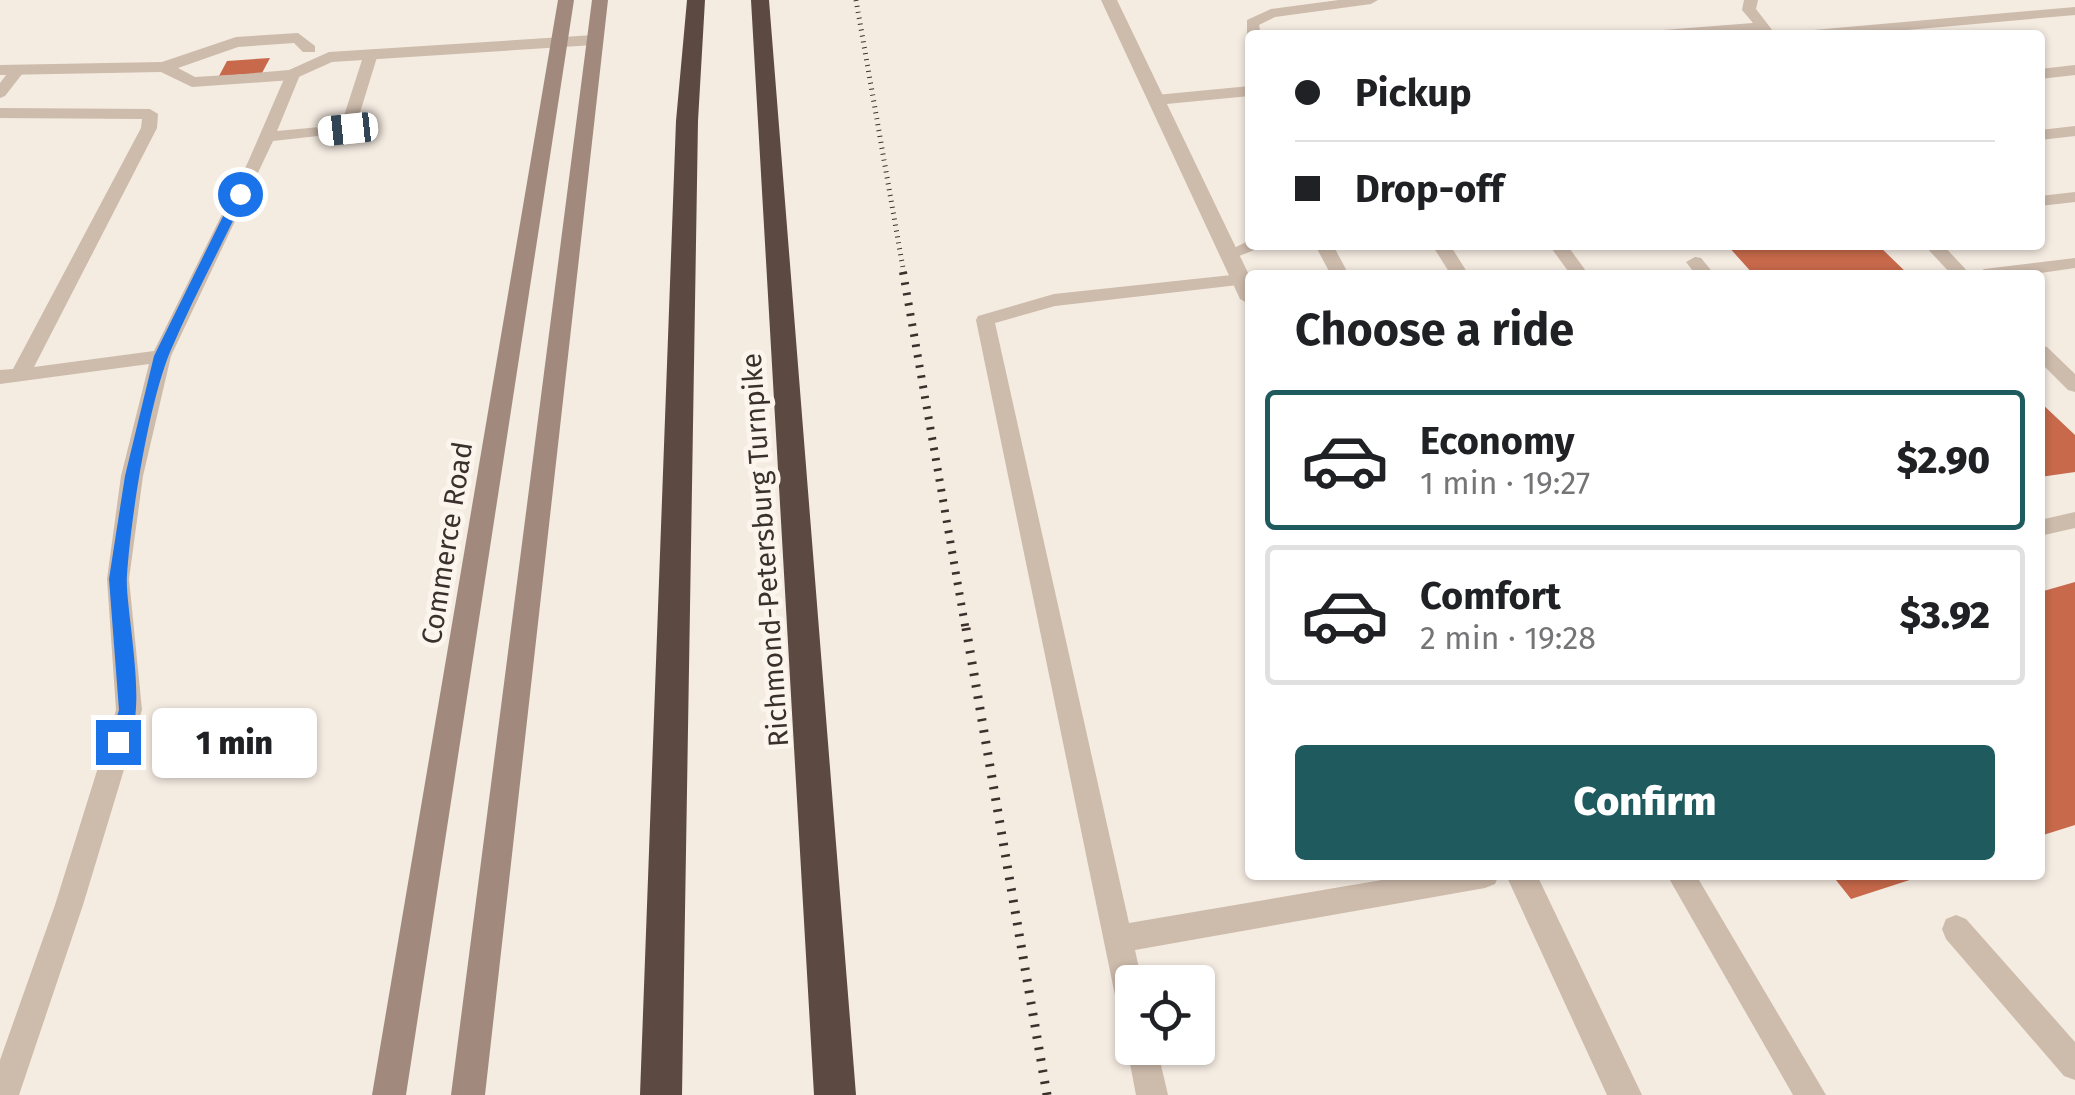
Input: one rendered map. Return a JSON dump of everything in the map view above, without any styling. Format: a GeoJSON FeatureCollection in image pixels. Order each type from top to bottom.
{"type":"FeatureCollection","features":[{"type":"Feature","properties":{"kind":"highway"},"geometry":{"type":"LineString","coordinates":[[661,1095],[687,121],[696,0]]}},
{"type":"Feature","properties":{"kind":"highway","name":"Richmond-Petersburg Turnpike"},"geometry":{"type":"LineString","coordinates":[[760,0],[834,1095]]}},
{"type":"Feature","properties":{"kind":"main road","name":"Commerce Road"},"geometry":{"type":"LineString","coordinates":[[389,1095],[566,0]]}},
{"type":"Feature","properties":{"kind":"main road"},"geometry":{"type":"LineString","coordinates":[[468,1095],[600,0]]}},
{"type":"Feature","properties":{"kind":"street"},"geometry":{"type":"LineString","coordinates":[[1110,0],[1245,288]]}},
{"type":"Feature","properties":{"kind":"street"},"geometry":{"type":"LineString","coordinates":[[164,67],[192,82],[292,75],[330,57],[594,40]]}},
{"type":"Feature","properties":{"kind":"street"},"geometry":{"type":"LineString","coordinates":[[9,70],[164,67],[205,55],[310,49],[330,57]]}},
{"type":"Feature","properties":{"kind":"street"},"geometry":{"type":"LineString","coordinates":[[1523,880],[1625,1095]]}},
{"type":"Feature","properties":{"kind":"lane"},"geometry":{"type":"LineString","coordinates":[[1253,30],[1252,23],[1271,13],[1370,0]]}},
{"type":"Feature","properties":{"kind":"lane"},"geometry":{"type":"LineString","coordinates":[[1751,0],[1749,10],[1768,30]]}},
{"type":"Feature","properties":{"kind":"lane"},"geometry":{"type":"LineString","coordinates":[[1857,30],[2075,10]]}},
{"type":"Feature","properties":{"kind":"lane"},"geometry":{"type":"LineString","coordinates":[[266,137],[348,129],[372,54]]}},
{"type":"Feature","properties":{"kind":"lane"},"geometry":{"type":"LineString","coordinates":[[0,93],[9,70]]}},
{"type":"Feature","properties":{"kind":"lane"},"geometry":{"type":"LineString","coordinates":[[2045,73],[2075,70]]}},
{"type":"Feature","properties":{"kind":"lane"},"geometry":{"type":"LineString","coordinates":[[2,1095],[69,906],[128,710],[118,579],[132,476],[162,356],[256,162],[292,75]]}},
{"type":"Feature","properties":{"kind":"lane"},"geometry":{"type":"LineString","coordinates":[[1156,100],[1245,91]]}},
{"type":"Feature","properties":{"kind":"lane"},"geometry":{"type":"LineString","coordinates":[[0,112],[150,114],[149,128],[20,375]]}},
{"type":"Feature","properties":{"kind":"lane"},"geometry":{"type":"LineString","coordinates":[[2045,134],[2075,131]]}},
{"type":"Feature","properties":{"kind":"lane"},"geometry":{"type":"LineString","coordinates":[[2045,200],[2075,197]]}},
{"type":"Feature","properties":{"kind":"lane"},"geometry":{"type":"LineString","coordinates":[[1229,255],[1245,248]]}},
{"type":"Feature","properties":{"kind":"lane"},"geometry":{"type":"LineString","coordinates":[[1937,250],[1957,270]]}},
{"type":"Feature","properties":{"kind":"lane"},"geometry":{"type":"LineString","coordinates":[[2022,270],[2075,263]]}},
{"type":"Feature","properties":{"kind":"lane"},"geometry":{"type":"LineString","coordinates":[[1124,965],[985,320],[1054,300],[1245,290]]}},
{"type":"Feature","properties":{"kind":"lane"},"geometry":{"type":"LineString","coordinates":[[2045,354],[2075,354]]}},
{"type":"Feature","properties":{"kind":"lane"},"geometry":{"type":"LineString","coordinates":[[0,378],[162,356]]}},
{"type":"Feature","properties":{"kind":"lane"},"geometry":{"type":"LineString","coordinates":[[2045,356],[2075,385]]}},
{"type":"Feature","properties":{"kind":"lane"},"geometry":{"type":"LineString","coordinates":[[2045,527],[2075,520]]}},
{"type":"Feature","properties":{"kind":"lane"},"geometry":{"type":"LineString","coordinates":[[1118,939],[1455,880]]}},
{"type":"Feature","properties":{"kind":"lane"},"geometry":{"type":"LineString","coordinates":[[1684,880],[1810,1095]]}},
{"type":"Feature","properties":{"kind":"lane"},"geometry":{"type":"LineString","coordinates":[[1956,930],[2075,1064]]}},
{"type":"Feature","properties":{"kind":"lane"},"geometry":{"type":"LineString","coordinates":[[1146,1065],[1152,1095]]}},
{"type":"Feature","properties":{"kind":"building"},"geometry":{"type":"Polygon","coordinates":[[[270,58],[262,73],[219,76],[227,61],[270,58]]]}},
{"type":"Feature","properties":{"kind":"building"},"geometry":{"type":"Polygon","coordinates":[[[1732,250],[1883,250],[1904,270],[1750,270],[1732,250]]]}},
{"type":"Feature","properties":{"kind":"building"},"geometry":{"type":"Polygon","coordinates":[[[2045,407],[2075,435],[2075,472],[2045,476],[2045,407]]]}},
{"type":"Feature","properties":{"kind":"building"},"geometry":{"type":"Polygon","coordinates":[[[2075,582],[2075,825],[2045,834],[2045,591],[2075,582]]]}},
{"type":"Feature","properties":{"kind":"building"},"geometry":{"type":"Polygon","coordinates":[[[1836,880],[1910,880],[1851,899],[1836,880]]]}},
{"type":"Feature","properties":{"kind":"railway"},"geometry":{"type":"LineString","coordinates":[[856,0],[904,274]]}},
{"type":"Feature","properties":{"kind":"railway"},"geometry":{"type":"LineString","coordinates":[[903,272],[966,631]]}},
{"type":"Feature","properties":{"kind":"railway"},"geometry":{"type":"LineString","coordinates":[[966,628],[1047,1095]]}},
{"type":"Feature","properties":{"kind":"route"},"geometry":{"type":"LineString","coordinates":[[118,742],[128,710],[118,579],[132,476],[162,356],[240,194]]}}]}
